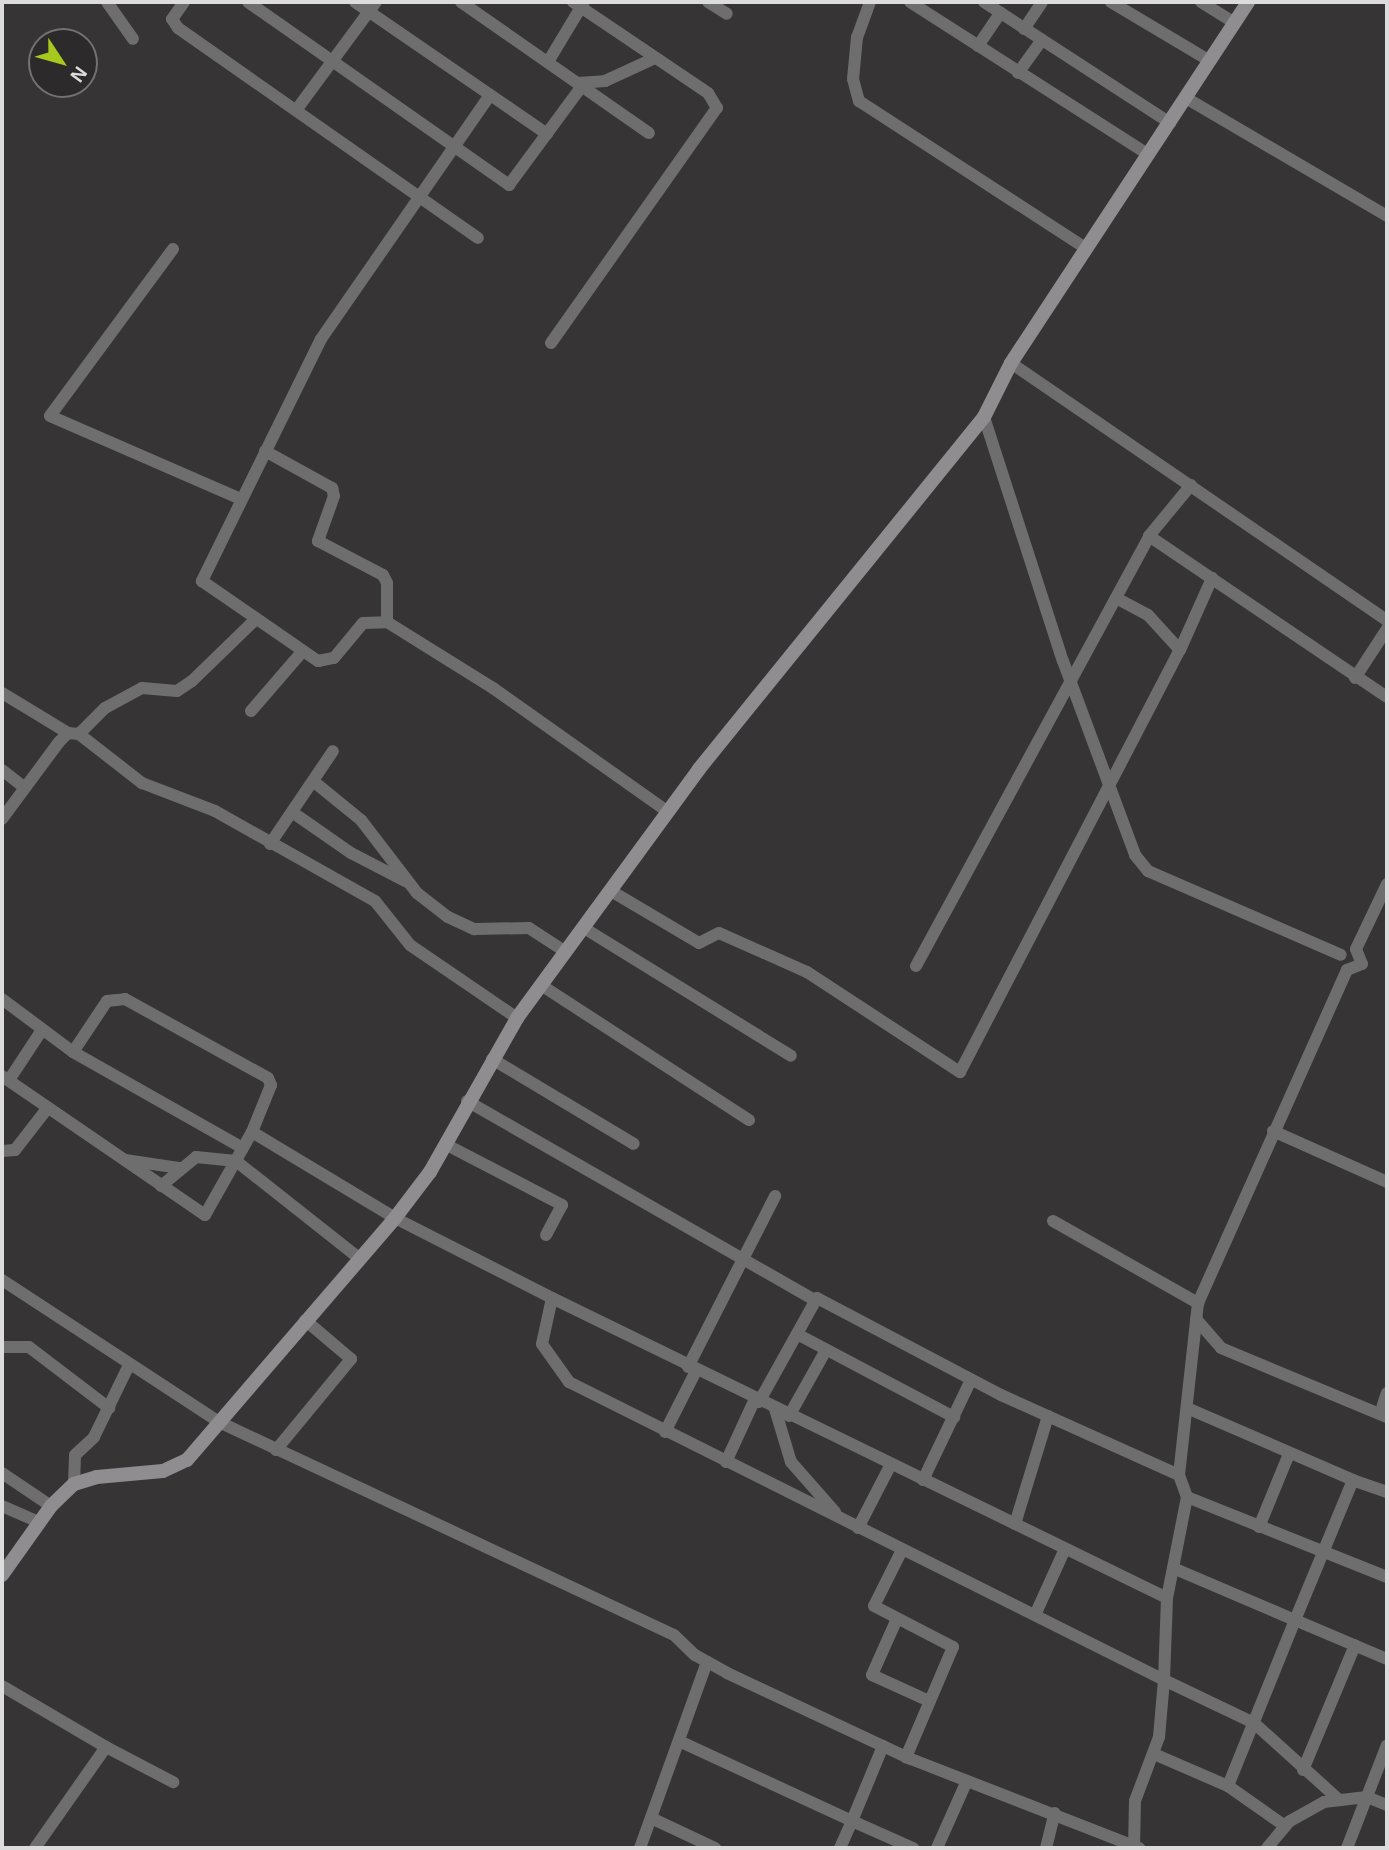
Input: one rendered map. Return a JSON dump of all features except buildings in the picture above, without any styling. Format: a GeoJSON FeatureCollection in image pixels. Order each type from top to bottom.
{"type":"FeatureCollection","features":[{"type":"Feature","properties":{"kind":"street"},"geometry":{"type":"LineString","coordinates":[[107,2],[133,39]]}},
{"type":"Feature","properties":{"kind":"street"},"geometry":{"type":"LineString","coordinates":[[184,2],[173,23],[478,238]]}},
{"type":"Feature","properties":{"kind":"street"},"geometry":{"type":"LineString","coordinates":[[248,2],[509,185],[580,85],[606,81],[655,58]]}},
{"type":"Feature","properties":{"kind":"street"},"geometry":{"type":"LineString","coordinates":[[355,2],[372,7],[547,134]]}},
{"type":"Feature","properties":{"kind":"street"},"geometry":{"type":"LineString","coordinates":[[461,2],[649,133]]}},
{"type":"Feature","properties":{"kind":"street"},"geometry":{"type":"LineString","coordinates":[[708,2],[727,14]]}},
{"type":"Feature","properties":{"kind":"street"},"geometry":{"type":"LineString","coordinates":[[870,2],[857,37],[853,79],[859,101],[1085,248]]}},
{"type":"Feature","properties":{"kind":"street"},"geometry":{"type":"LineString","coordinates":[[910,2],[1149,154]]}},
{"type":"Feature","properties":{"kind":"street"},"geometry":{"type":"LineString","coordinates":[[984,2],[1170,123]]}},
{"type":"Feature","properties":{"kind":"street"},"geometry":{"type":"LineString","coordinates":[[1024,29],[1042,2]]}},
{"type":"Feature","properties":{"kind":"street"},"geometry":{"type":"LineString","coordinates":[[1111,2],[1210,61]]}},
{"type":"Feature","properties":{"kind":"street"},"geometry":{"type":"LineString","coordinates":[[1201,2],[1235,23]]}},
{"type":"Feature","properties":{"kind":"street"},"geometry":{"type":"LineString","coordinates":[[2,1575],[51,1506],[74,1484],[97,1477],[163,1471],[187,1460],[305,1320],[396,1218],[445,1144],[467,1101],[517,1018],[541,985],[668,813],[824,610],[984,417],[1011,363],[1248,2]]}},
{"type":"Feature","properties":{"kind":"street"},"geometry":{"type":"LineString","coordinates":[[548,62],[579,4],[708,93],[717,108],[551,343]]}},
{"type":"Feature","properties":{"kind":"street"},"geometry":{"type":"LineString","coordinates":[[297,109],[372,7]]}},
{"type":"Feature","properties":{"kind":"street"},"geometry":{"type":"LineString","coordinates":[[978,46],[1000,12]]}},
{"type":"Feature","properties":{"kind":"street"},"geometry":{"type":"LineString","coordinates":[[1018,73],[1042,40]]}},
{"type":"Feature","properties":{"kind":"street"},"geometry":{"type":"LineString","coordinates":[[490,95],[417,195],[321,339],[202,581],[302,653],[326,662],[363,623],[387,622],[493,688],[668,813]]}},
{"type":"Feature","properties":{"kind":"street"},"geometry":{"type":"LineString","coordinates":[[1186,98],[1387,216]]}},
{"type":"Feature","properties":{"kind":"street"},"geometry":{"type":"LineString","coordinates":[[173,249],[50,416],[241,499]]}},
{"type":"Feature","properties":{"kind":"street"},"geometry":{"type":"LineString","coordinates":[[1011,363],[1387,620]]}},
{"type":"Feature","properties":{"kind":"street"},"geometry":{"type":"LineString","coordinates":[[2,1280],[219,1422],[674,1635],[707,1662],[883,1746],[966,1783],[1055,1813],[1136,1848],[1137,1789],[1154,1754],[1164,1680],[1167,1598],[1187,1497],[1179,1475],[1198,1303],[1347,970],[1341,955],[1149,871],[1135,855],[1070,680],[984,417]]}},
{"type":"Feature","properties":{"kind":"street"},"geometry":{"type":"LineString","coordinates":[[265,451],[332,488],[334,496],[318,541],[383,575],[387,583],[387,622]]}},
{"type":"Feature","properties":{"kind":"street"},"geometry":{"type":"LineString","coordinates":[[916,966],[1058,713],[1070,680],[1149,536],[1191,485]]}},
{"type":"Feature","properties":{"kind":"street"},"geometry":{"type":"LineString","coordinates":[[1149,536],[1355,678],[1387,697]]}},
{"type":"Feature","properties":{"kind":"street"},"geometry":{"type":"LineString","coordinates":[[611,891],[699,943],[719,933],[807,972],[960,1072],[1180,650],[1212,579]]}},
{"type":"Feature","properties":{"kind":"street"},"geometry":{"type":"LineString","coordinates":[[1116,598],[1148,615],[1180,650]]}},
{"type":"Feature","properties":{"kind":"street"},"geometry":{"type":"LineString","coordinates":[[2,819],[24,787],[74,733],[105,708],[142,688],[177,691],[192,681],[254,621]]}},
{"type":"Feature","properties":{"kind":"street"},"geometry":{"type":"LineString","coordinates":[[1355,678],[1387,629]]}},
{"type":"Feature","properties":{"kind":"street"},"geometry":{"type":"LineString","coordinates":[[251,711],[302,653]]}},
{"type":"Feature","properties":{"kind":"street"},"geometry":{"type":"LineString","coordinates":[[2,693],[74,733],[142,783],[215,811],[375,901],[410,945],[517,1018]]}},
{"type":"Feature","properties":{"kind":"street"},"geometry":{"type":"LineString","coordinates":[[270,844],[333,751]]}},
{"type":"Feature","properties":{"kind":"street"},"geometry":{"type":"LineString","coordinates":[[2,770],[24,787]]}},
{"type":"Feature","properties":{"kind":"street"},"geometry":{"type":"LineString","coordinates":[[313,781],[361,820],[407,882]]}},
{"type":"Feature","properties":{"kind":"street"},"geometry":{"type":"LineString","coordinates":[[292,812],[351,853],[407,882],[460,924],[487,931],[529,928],[566,952]]}},
{"type":"Feature","properties":{"kind":"street"},"geometry":{"type":"LineString","coordinates":[[1341,955],[1356,949],[1387,884]]}},
{"type":"Feature","properties":{"kind":"street"},"geometry":{"type":"LineString","coordinates":[[584,928],[791,1056]]}},
{"type":"Feature","properties":{"kind":"street"},"geometry":{"type":"LineString","coordinates":[[1347,970],[1357,970],[1363,962],[1356,949]]}},
{"type":"Feature","properties":{"kind":"street"},"geometry":{"type":"LineString","coordinates":[[541,985],[749,1120]]}},
{"type":"Feature","properties":{"kind":"street"},"geometry":{"type":"LineString","coordinates":[[2,999],[73,1052],[243,1148]]}},
{"type":"Feature","properties":{"kind":"street"},"geometry":{"type":"LineString","coordinates":[[42,1030],[6,1078],[46,1110],[205,1215],[252,1132],[271,1085],[268,1078],[125,999],[107,1001],[73,1052]]}},
{"type":"Feature","properties":{"kind":"street"},"geometry":{"type":"LineString","coordinates":[[492,1059],[634,1144]]}},
{"type":"Feature","properties":{"kind":"street"},"geometry":{"type":"LineString","coordinates":[[467,1101],[816,1301]]}},
{"type":"Feature","properties":{"kind":"street"},"geometry":{"type":"LineString","coordinates":[[2,1151],[15,1150],[46,1110]]}},
{"type":"Feature","properties":{"kind":"street"},"geometry":{"type":"LineString","coordinates":[[1273,1131],[1387,1182]]}},
{"type":"Feature","properties":{"kind":"street"},"geometry":{"type":"LineString","coordinates":[[252,1132],[396,1218],[552,1298],[757,1401],[1167,1598]]}},
{"type":"Feature","properties":{"kind":"street"},"geometry":{"type":"LineString","coordinates":[[445,1144],[562,1205],[546,1235]]}},
{"type":"Feature","properties":{"kind":"street"},"geometry":{"type":"LineString","coordinates":[[161,1186],[196,1157],[236,1161],[359,1258]]}},
{"type":"Feature","properties":{"kind":"street"},"geometry":{"type":"LineString","coordinates":[[121,1159],[180,1168]]}},
{"type":"Feature","properties":{"kind":"street"},"geometry":{"type":"LineString","coordinates":[[665,1432],[692,1369],[775,1196]]}},
{"type":"Feature","properties":{"kind":"street"},"geometry":{"type":"LineString","coordinates":[[1052,1221],[1198,1303]]}},
{"type":"Feature","properties":{"kind":"street"},"geometry":{"type":"LineString","coordinates":[[552,1298],[542,1343],[559,1372],[569,1382],[901,1552],[1254,1723],[1337,1798]]}},
{"type":"Feature","properties":{"kind":"street"},"geometry":{"type":"LineString","coordinates":[[726,1462],[757,1401],[817,1298],[971,1380],[1179,1475]]}},
{"type":"Feature","properties":{"kind":"street"},"geometry":{"type":"LineString","coordinates":[[1196,1319],[1220,1348],[1384,1416],[1387,1393]]}},
{"type":"Feature","properties":{"kind":"street"},"geometry":{"type":"LineString","coordinates":[[276,1450],[351,1359],[305,1320]]}},
{"type":"Feature","properties":{"kind":"street"},"geometry":{"type":"LineString","coordinates":[[797,1334],[954,1416]]}},
{"type":"Feature","properties":{"kind":"street"},"geometry":{"type":"LineString","coordinates":[[2,1348],[29,1347],[109,1408]]}},
{"type":"Feature","properties":{"kind":"street"},"geometry":{"type":"LineString","coordinates":[[789,1416],[826,1350]]}},
{"type":"Feature","properties":{"kind":"street"},"geometry":{"type":"LineString","coordinates":[[74,1484],[75,1455],[94,1437],[129,1365]]}},
{"type":"Feature","properties":{"kind":"street"},"geometry":{"type":"LineString","coordinates":[[923,1480],[971,1380]]}},
{"type":"Feature","properties":{"kind":"street"},"geometry":{"type":"LineString","coordinates":[[1187,1408],[1289,1454],[1387,1492]]}},
{"type":"Feature","properties":{"kind":"street"},"geometry":{"type":"LineString","coordinates":[[775,1409],[791,1462],[842,1520]]}},
{"type":"Feature","properties":{"kind":"street"},"geometry":{"type":"LineString","coordinates":[[1015,1524],[1048,1416]]}},
{"type":"Feature","properties":{"kind":"street"},"geometry":{"type":"LineString","coordinates":[[1259,1527],[1289,1454]]}},
{"type":"Feature","properties":{"kind":"street"},"geometry":{"type":"LineString","coordinates":[[858,1528],[891,1464]]}},
{"type":"Feature","properties":{"kind":"street"},"geometry":{"type":"LineString","coordinates":[[2,1473],[51,1506]]}},
{"type":"Feature","properties":{"kind":"street"},"geometry":{"type":"LineString","coordinates":[[1228,1786],[1353,1480]]}},
{"type":"Feature","properties":{"kind":"street"},"geometry":{"type":"LineString","coordinates":[[1187,1497],[1387,1577]]}},
{"type":"Feature","properties":{"kind":"street"},"geometry":{"type":"LineString","coordinates":[[2,1506],[39,1522]]}},
{"type":"Feature","properties":{"kind":"street"},"geometry":{"type":"LineString","coordinates":[[1035,1615],[1065,1549]]}},
{"type":"Feature","properties":{"kind":"street"},"geometry":{"type":"LineString","coordinates":[[901,1552],[874,1606],[896,1621],[953,1647],[906,1756]]}},
{"type":"Feature","properties":{"kind":"street"},"geometry":{"type":"LineString","coordinates":[[1173,1568],[1387,1659]]}},
{"type":"Feature","properties":{"kind":"street"},"geometry":{"type":"LineString","coordinates":[[896,1621],[872,1675],[929,1701]]}},
{"type":"Feature","properties":{"kind":"street"},"geometry":{"type":"LineString","coordinates":[[1303,1770],[1355,1645]]}},
{"type":"Feature","properties":{"kind":"street"},"geometry":{"type":"LineString","coordinates":[[640,1848],[707,1662]]}},
{"type":"Feature","properties":{"kind":"street"},"geometry":{"type":"LineString","coordinates":[[2,1686],[173,1783]]}},
{"type":"Feature","properties":{"kind":"street"},"geometry":{"type":"LineString","coordinates":[[679,1741],[913,1848]]}},
{"type":"Feature","properties":{"kind":"street"},"geometry":{"type":"LineString","coordinates":[[1347,1848],[1387,1745]]}},
{"type":"Feature","properties":{"kind":"street"},"geometry":{"type":"LineString","coordinates":[[839,1848],[883,1746]]}},
{"type":"Feature","properties":{"kind":"street"},"geometry":{"type":"LineString","coordinates":[[35,1848],[106,1747]]}},
{"type":"Feature","properties":{"kind":"street"},"geometry":{"type":"LineString","coordinates":[[1154,1754],[1228,1786],[1285,1826]]}},
{"type":"Feature","properties":{"kind":"street"},"geometry":{"type":"LineString","coordinates":[[937,1848],[966,1783]]}},
{"type":"Feature","properties":{"kind":"street"},"geometry":{"type":"LineString","coordinates":[[1267,1848],[1285,1826],[1337,1798],[1367,1797],[1387,1805]]}},
{"type":"Feature","properties":{"kind":"street"},"geometry":{"type":"LineString","coordinates":[[1046,1848],[1055,1813]]}},
{"type":"Feature","properties":{"kind":"street"},"geometry":{"type":"LineString","coordinates":[[651,1818],[715,1848]]}}]}
